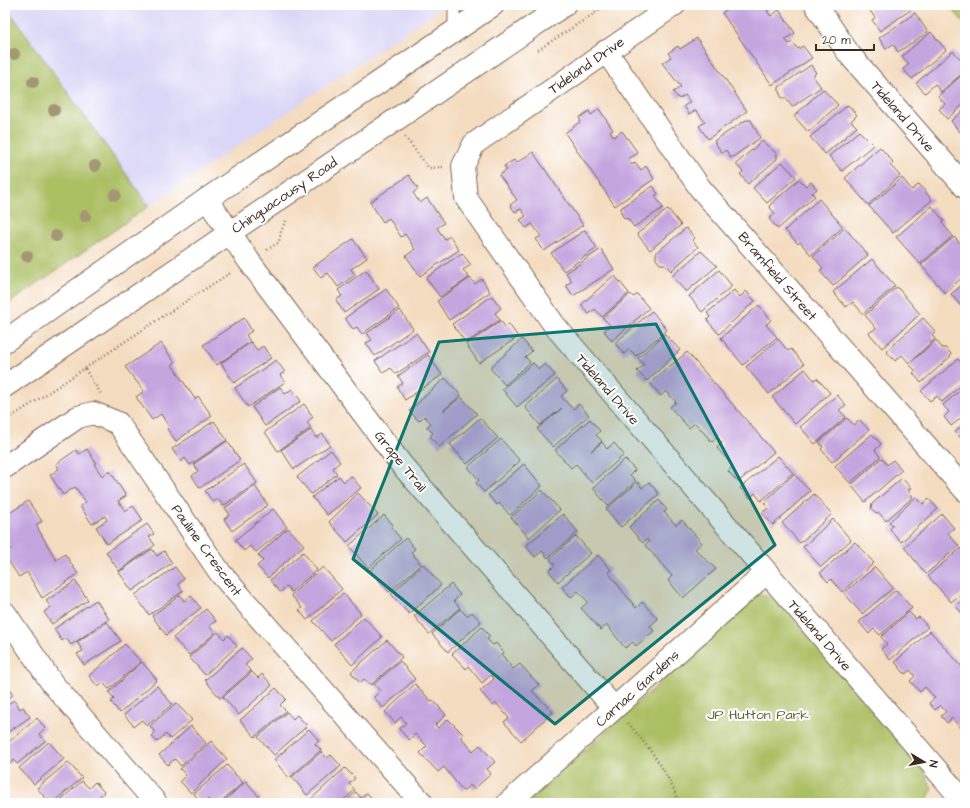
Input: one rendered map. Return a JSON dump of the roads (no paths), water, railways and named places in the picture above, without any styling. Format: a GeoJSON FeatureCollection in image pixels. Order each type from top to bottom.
{"type":"FeatureCollection","features":[{"type":"Feature","properties":{"kind":"street"},"geometry":{"type":"LineString","coordinates":[[5,340],[207,199],[493,5]]}},
{"type":"Feature","properties":{"kind":"street","name":"Chinguacousy Road"},"geometry":{"type":"LineString","coordinates":[[5,386],[564,5]]}},
{"type":"Feature","properties":{"kind":"street","name":"Tideland Drive"},"geometry":{"type":"LineString","coordinates":[[674,5],[474,144],[464,166],[466,198],[555,326],[959,798]]}},
{"type":"Feature","properties":{"kind":"street","name":"Tideland Drive"},"geometry":{"type":"LineString","coordinates":[[816,5],[849,54],[965,187]]}},
{"type":"Feature","properties":{"kind":"street","name":"Bramfield Street"},"geometry":{"type":"LineString","coordinates":[[606,51],[700,188],[965,490]]}},
{"type":"Feature","properties":{"kind":"street","name":"Grape Trail"},"geometry":{"type":"LineString","coordinates":[[207,199],[249,261],[401,464],[614,708]]}},
{"type":"Feature","properties":{"kind":"street","name":"Pauline Crescent"},"geometry":{"type":"LineString","coordinates":[[5,466],[78,417],[93,413],[118,422],[221,574],[422,803]]}},
{"type":"Feature","properties":{"kind":"street","name":"Carnac Gardens"},"geometry":{"type":"LineString","coordinates":[[508,803],[766,573]]}},
{"type":"Feature","properties":{"kind":"street"},"geometry":{"type":"LineString","coordinates":[[5,613],[52,683],[156,803]]}},
{"type":"Feature","properties":{"kind":"lane"},"geometry":{"type":"LineString","coordinates":[[454,5],[454,32]]}},
{"type":"Feature","properties":{"kind":"park label","name":"JP Hutton Park"},"geometry":{"type":"Point","coordinates":[758,714]}}]}
